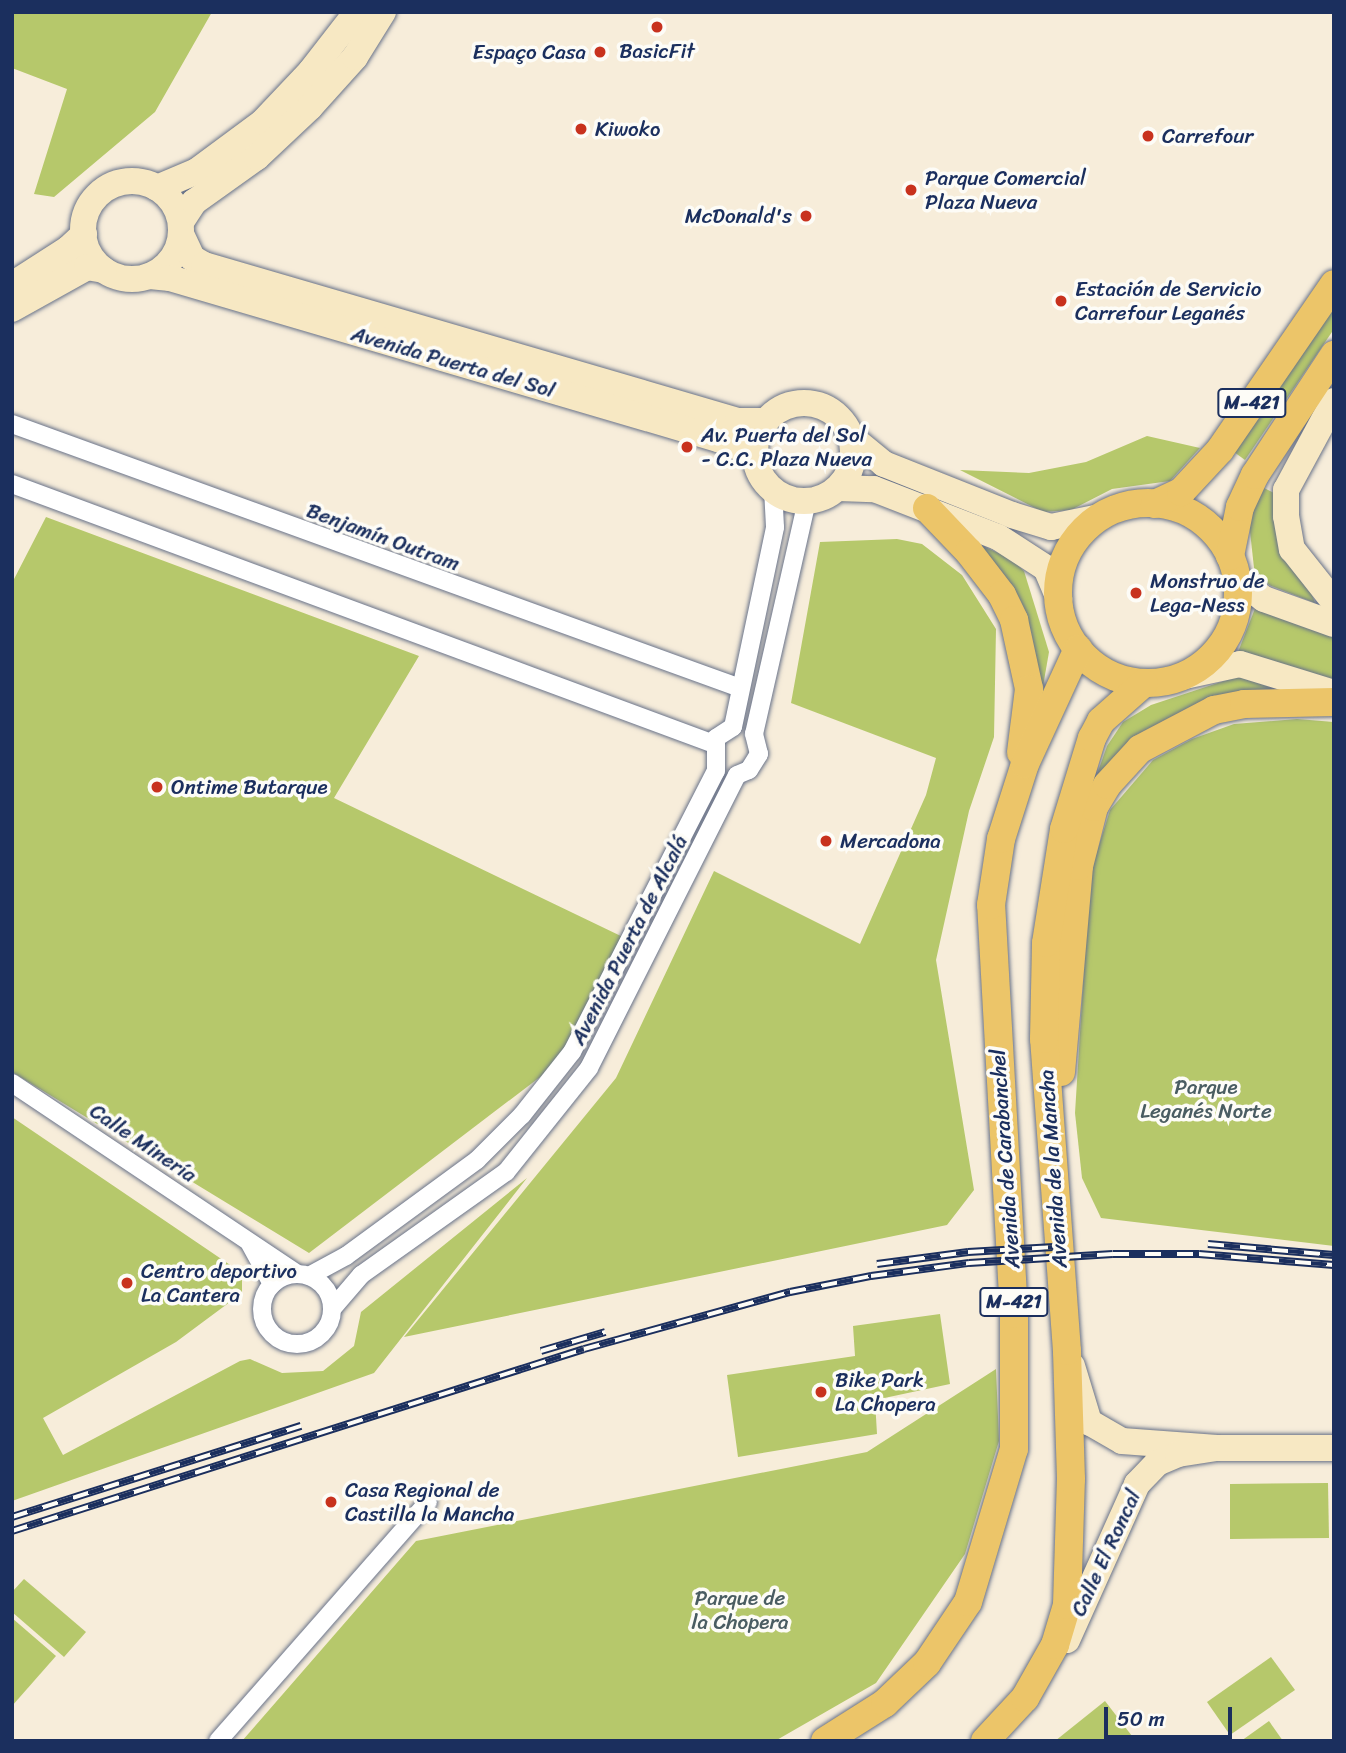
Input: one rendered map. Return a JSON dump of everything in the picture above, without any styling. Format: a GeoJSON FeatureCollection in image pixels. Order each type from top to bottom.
{"type":"FeatureCollection","features":[{"type":"Feature","properties":{"kind":"main road"},"geometry":{"type":"LineString","coordinates":[[157,188],[197,171],[263,122],[311,71],[357,12]]}},
{"type":"Feature","properties":{"kind":"main road"},"geometry":{"type":"LineString","coordinates":[[12,309],[87,267],[134,279],[150,276],[172,260],[181,228],[194,202],[257,157],[310,107],[355,57],[383,12]]}},
{"type":"Feature","properties":{"kind":"main road"},"geometry":{"type":"LineString","coordinates":[[104,270],[90,254],[83,234],[87,211],[103,191],[130,181],[157,188],[176,209],[181,228]]}},
{"type":"Feature","properties":{"kind":"main road","name":"Avenida Puerta del Sol"},"geometry":{"type":"LineString","coordinates":[[181,228],[192,258],[204,265],[738,421],[765,421]]}},
{"type":"Feature","properties":{"kind":"main road"},"geometry":{"type":"LineString","coordinates":[[12,285],[68,249],[83,234]]}},
{"type":"Feature","properties":{"kind":"main road","name":"Avenida Puerta del Sol"},"geometry":{"type":"LineString","coordinates":[[150,276],[170,278],[718,439],[755,454]]}},
{"type":"Feature","properties":{"kind":"main road","name":"M-421"},"geometry":{"type":"LineString","coordinates":[[1334,284],[1220,450],[1181,492],[1155,504],[1117,509],[1100,517],[1068,553],[1059,599],[1068,634],[1097,667],[1144,683],[1180,677],[1222,645],[1236,613],[1233,567],[1240,507],[1269,452],[1334,355]]}},
{"type":"Feature","properties":{"kind":"main road"},"geometry":{"type":"LineString","coordinates":[[1334,398],[1286,490],[1286,516],[1292,549],[1334,602]]}},
{"type":"Feature","properties":{"kind":"main road"},"geometry":{"type":"LineString","coordinates":[[1059,599],[1045,568],[1030,555],[927,508],[874,489],[838,488],[807,501],[773,490],[757,468],[755,454],[765,421],[786,405],[813,403],[837,415],[851,438],[884,464],[1012,515],[1051,527],[1100,517]]}},
{"type":"Feature","properties":{"kind":"main road"},"geometry":{"type":"LineString","coordinates":[[838,488],[852,465],[851,438]]}},
{"type":"Feature","properties":{"kind":"main road","name":"M-421"},"geometry":{"type":"LineString","coordinates":[[1155,504],[1191,514],[1207,525],[1233,567]]}},
{"type":"Feature","properties":{"kind":"main road"},"geometry":{"type":"LineString","coordinates":[[927,508],[1002,595],[1022,645],[1028,713],[1015,796]]}},
{"type":"Feature","properties":{"kind":"main road"},"geometry":{"type":"LineString","coordinates":[[1233,567],[1264,598],[1334,624]]}},
{"type":"Feature","properties":{"kind":"main road","name":"Avenida de Carabanchel"},"geometry":{"type":"LineString","coordinates":[[825,1741],[885,1703],[927,1663],[968,1602],[1014,1449],[1014,1314],[991,942],[995,872],[1015,796],[1079,649]]}},
{"type":"Feature","properties":{"kind":"main road"},"geometry":{"type":"LineString","coordinates":[[1180,677],[1240,664],[1334,693]]}},
{"type":"Feature","properties":{"kind":"main road","name":"Avenida de la Mancha"},"geometry":{"type":"LineString","coordinates":[[985,1741],[1025,1698],[1055,1644],[1067,1605],[1071,1479],[1067,1351],[1043,1009],[1055,868],[1092,738],[1109,713],[1144,683]]}},
{"type":"Feature","properties":{"kind":"main road"},"geometry":{"type":"LineString","coordinates":[[1051,1133],[1077,878],[1086,831],[1107,785],[1151,742],[1214,710],[1256,704],[1334,702]]}},
{"type":"Feature","properties":{"kind":"main road","name":"Calle El Roncal"},"geometry":{"type":"LineString","coordinates":[[1067,1351],[1089,1422],[1111,1437],[1217,1448],[1334,1448]]}},
{"type":"Feature","properties":{"kind":"main road","name":"Calle El Roncal"},"geometry":{"type":"LineString","coordinates":[[1025,1698],[1062,1651],[1137,1484],[1157,1463],[1178,1454],[1217,1448]]}},
{"type":"Feature","properties":{"kind":"street","name":"M-421"},"geometry":{"type":"LineString","coordinates":[[1269,452],[1334,398]]}},
{"type":"Feature","properties":{"kind":"street","name":"Benjamín Outram"},"geometry":{"type":"LineString","coordinates":[[12,424],[740,688]]}},
{"type":"Feature","properties":{"kind":"street"},"geometry":{"type":"LineString","coordinates":[[12,484],[713,744]]}},
{"type":"Feature","properties":{"kind":"street"},"geometry":{"type":"LineString","coordinates":[[733,727],[775,527],[773,490]]}},
{"type":"Feature","properties":{"kind":"street","name":"Avenida Puerta de Alcalá"},"geometry":{"type":"LineString","coordinates":[[332,1309],[361,1275],[506,1172],[589,1068],[740,774],[749,770],[759,754],[754,734],[807,501]]}},
{"type":"Feature","properties":{"kind":"street"},"geometry":{"type":"LineString","coordinates":[[713,744],[723,731],[733,727],[754,734]]}},
{"type":"Feature","properties":{"kind":"street"},"geometry":{"type":"LineString","coordinates":[[713,744],[718,763],[725,771],[740,774]]}},
{"type":"Feature","properties":{"kind":"street","name":"Avenida Puerta de Alcalá"},"geometry":{"type":"LineString","coordinates":[[303,1275],[346,1256],[477,1160],[522,1115],[572,1052],[718,763]]}},
{"type":"Feature","properties":{"kind":"street","name":"Calle Minería"},"geometry":{"type":"LineString","coordinates":[[12,1083],[303,1275]]}},
{"type":"Feature","properties":{"kind":"street","name":"Calle Minería"},"geometry":{"type":"LineString","coordinates":[[248,1241],[272,1284]]}},
{"type":"Feature","properties":{"kind":"street"},"geometry":{"type":"LineString","coordinates":[[303,1275],[325,1289],[332,1309],[326,1328],[310,1342],[280,1340],[263,1319],[262,1300],[272,1284],[303,1275]]}},
{"type":"Feature","properties":{"kind":"street"},"geometry":{"type":"LineString","coordinates":[[218,1741],[428,1502]]}},
{"type":"Feature","properties":{"kind":"green space"},"geometry":{"type":"Polygon","coordinates":[[[12,12],[212,12],[155,112],[54,197],[34,194],[67,89],[12,68],[12,12]]]}},
{"type":"Feature","properties":{"kind":"green space"},"geometry":{"type":"Polygon","coordinates":[[[1334,306],[1334,329],[1245,460],[1234,452],[1334,306]]]}},
{"type":"Feature","properties":{"kind":"green space"},"geometry":{"type":"Polygon","coordinates":[[[1147,436],[1200,448],[1170,481],[1112,489],[1071,510],[1043,512],[960,470],[1029,473],[1086,462],[1147,436]]]}},
{"type":"Feature","properties":{"kind":"green space"},"geometry":{"type":"Polygon","coordinates":[[[1262,487],[1278,495],[1315,603],[1269,585],[1254,568],[1249,522],[1262,487]]]}},
{"type":"Feature","properties":{"kind":"green space"},"geometry":{"type":"Polygon","coordinates":[[[46,517],[419,656],[334,798],[625,938],[561,1061],[309,1253],[12,1072],[12,583],[46,517]]]}},
{"type":"Feature","properties":{"kind":"green space"},"geometry":{"type":"Polygon","coordinates":[[[897,539],[922,544],[962,575],[996,629],[994,737],[969,811],[936,960],[974,1190],[947,1225],[404,1337],[616,1078],[714,871],[860,944],[926,795],[936,758],[791,703],[820,542],[897,539]]]}},
{"type":"Feature","properties":{"kind":"green space"},"geometry":{"type":"Polygon","coordinates":[[[971,541],[1010,558],[1024,571],[1049,652],[1042,692],[971,541]]]}},
{"type":"Feature","properties":{"kind":"green space"},"geometry":{"type":"Polygon","coordinates":[[[1256,606],[1334,634],[1334,683],[1238,652],[1256,606]]]}},
{"type":"Feature","properties":{"kind":"green space"},"geometry":{"type":"Polygon","coordinates":[[[1239,676],[1284,689],[1095,780],[1107,746],[1123,722],[1151,705],[1239,676]]]}},
{"type":"Feature","properties":{"kind":"green space","name":"Parque Leganés Norte"},"geometry":{"type":"Polygon","coordinates":[[[1297,719],[1334,722],[1334,1246],[1101,1218],[1082,1178],[1075,1113],[1090,874],[1110,810],[1153,760],[1192,739],[1234,724],[1297,719]]]}},
{"type":"Feature","properties":{"kind":"green space","name":"Centro deportivo La Cantera"},"geometry":{"type":"Polygon","coordinates":[[[12,1117],[242,1273],[242,1293],[176,1342],[43,1418],[63,1455],[240,1361],[250,1359],[282,1373],[323,1371],[354,1346],[361,1312],[527,1178],[374,1373],[12,1501],[12,1117]]]}},
{"type":"Feature","properties":{"kind":"green space","name":"Bike Park La Chopera"},"geometry":{"type":"Polygon","coordinates":[[[940,1314],[950,1384],[875,1400],[877,1434],[738,1457],[727,1375],[855,1356],[853,1326],[940,1314]]]}},
{"type":"Feature","properties":{"kind":"green space","name":"Parque de la Chopera"},"geometry":{"type":"Polygon","coordinates":[[[996,1369],[999,1441],[965,1554],[876,1683],[775,1741],[242,1741],[416,1541],[867,1452],[996,1369]]]}},
{"type":"Feature","properties":{"kind":"green space"},"geometry":{"type":"Polygon","coordinates":[[[1328,1483],[1329,1538],[1230,1539],[1230,1484],[1328,1483]]]}},
{"type":"Feature","properties":{"kind":"green space"},"geometry":{"type":"Polygon","coordinates":[[[24,1579],[86,1632],[64,1657],[12,1612],[12,1592],[24,1579]]]}},
{"type":"Feature","properties":{"kind":"green space"},"geometry":{"type":"Polygon","coordinates":[[[12,1618],[56,1656],[12,1706],[12,1618]]]}},
{"type":"Feature","properties":{"kind":"green space"},"geometry":{"type":"Polygon","coordinates":[[[1271,1657],[1295,1690],[1230,1735],[1207,1702],[1271,1657]]]}},
{"type":"Feature","properties":{"kind":"green space"},"geometry":{"type":"Polygon","coordinates":[[[1105,1701],[1132,1736],[1126,1741],[1055,1741],[1105,1701]]]}},
{"type":"Feature","properties":{"kind":"green space"},"geometry":{"type":"Polygon","coordinates":[[[1269,1721],[1283,1741],[1241,1741],[1269,1721]]]}},
{"type":"Feature","properties":{"kind":"railway"},"geometry":{"type":"LineString","coordinates":[[1208,1244],[1334,1255]]}},
{"type":"Feature","properties":{"kind":"railway"},"geometry":{"type":"LineString","coordinates":[[877,1264],[968,1252],[1054,1247]]}},
{"type":"Feature","properties":{"kind":"railway"},"geometry":{"type":"LineString","coordinates":[[12,1531],[584,1349],[790,1292],[871,1276],[969,1263],[1113,1254],[1199,1254],[1334,1265]]}},
{"type":"Feature","properties":{"kind":"railway"},"geometry":{"type":"LineString","coordinates":[[541,1351],[605,1332]]}},
{"type":"Feature","properties":{"kind":"railway"},"geometry":{"type":"LineString","coordinates":[[12,1517],[301,1426]]}},
{"type":"Feature","properties":{"kind":"place","name":"BasicFit"},"geometry":{"type":"Point","coordinates":[657,27]}},
{"type":"Feature","properties":{"kind":"place","name":"Espaço Casa"},"geometry":{"type":"Point","coordinates":[600,52]}},
{"type":"Feature","properties":{"kind":"place","name":"Kiwoko"},"geometry":{"type":"Point","coordinates":[581,129]}},
{"type":"Feature","properties":{"kind":"place","name":"Carrefour"},"geometry":{"type":"Point","coordinates":[1148,136]}},
{"type":"Feature","properties":{"kind":"place","name":"Parque Comercial Plaza Nueva"},"geometry":{"type":"Point","coordinates":[911,190]}},
{"type":"Feature","properties":{"kind":"place","name":"McDonald's"},"geometry":{"type":"Point","coordinates":[806,216]}},
{"type":"Feature","properties":{"kind":"place","name":"Estación de Servicio Carrefour Leganés"},"geometry":{"type":"Point","coordinates":[1061,301]}},
{"type":"Feature","properties":{"kind":"place","name":"Av. Puerta del Sol - C.C. Plaza Nueva"},"geometry":{"type":"Point","coordinates":[687,447]}},
{"type":"Feature","properties":{"kind":"place","name":"Monstruo de Lega-Ness"},"geometry":{"type":"Point","coordinates":[1136,593]}},
{"type":"Feature","properties":{"kind":"place","name":"Ontime Butarque"},"geometry":{"type":"Point","coordinates":[157,787]}},
{"type":"Feature","properties":{"kind":"place","name":"Mercadona"},"geometry":{"type":"Point","coordinates":[826,841]}},
{"type":"Feature","properties":{"kind":"place","name":"Centro deportivo La Cantera"},"geometry":{"type":"Point","coordinates":[127,1283]}},
{"type":"Feature","properties":{"kind":"place","name":"Bike Park La Chopera"},"geometry":{"type":"Point","coordinates":[821,1392]}},
{"type":"Feature","properties":{"kind":"place","name":"Casa Regional de Castilla la Mancha"},"geometry":{"type":"Point","coordinates":[331,1502]}}]}
